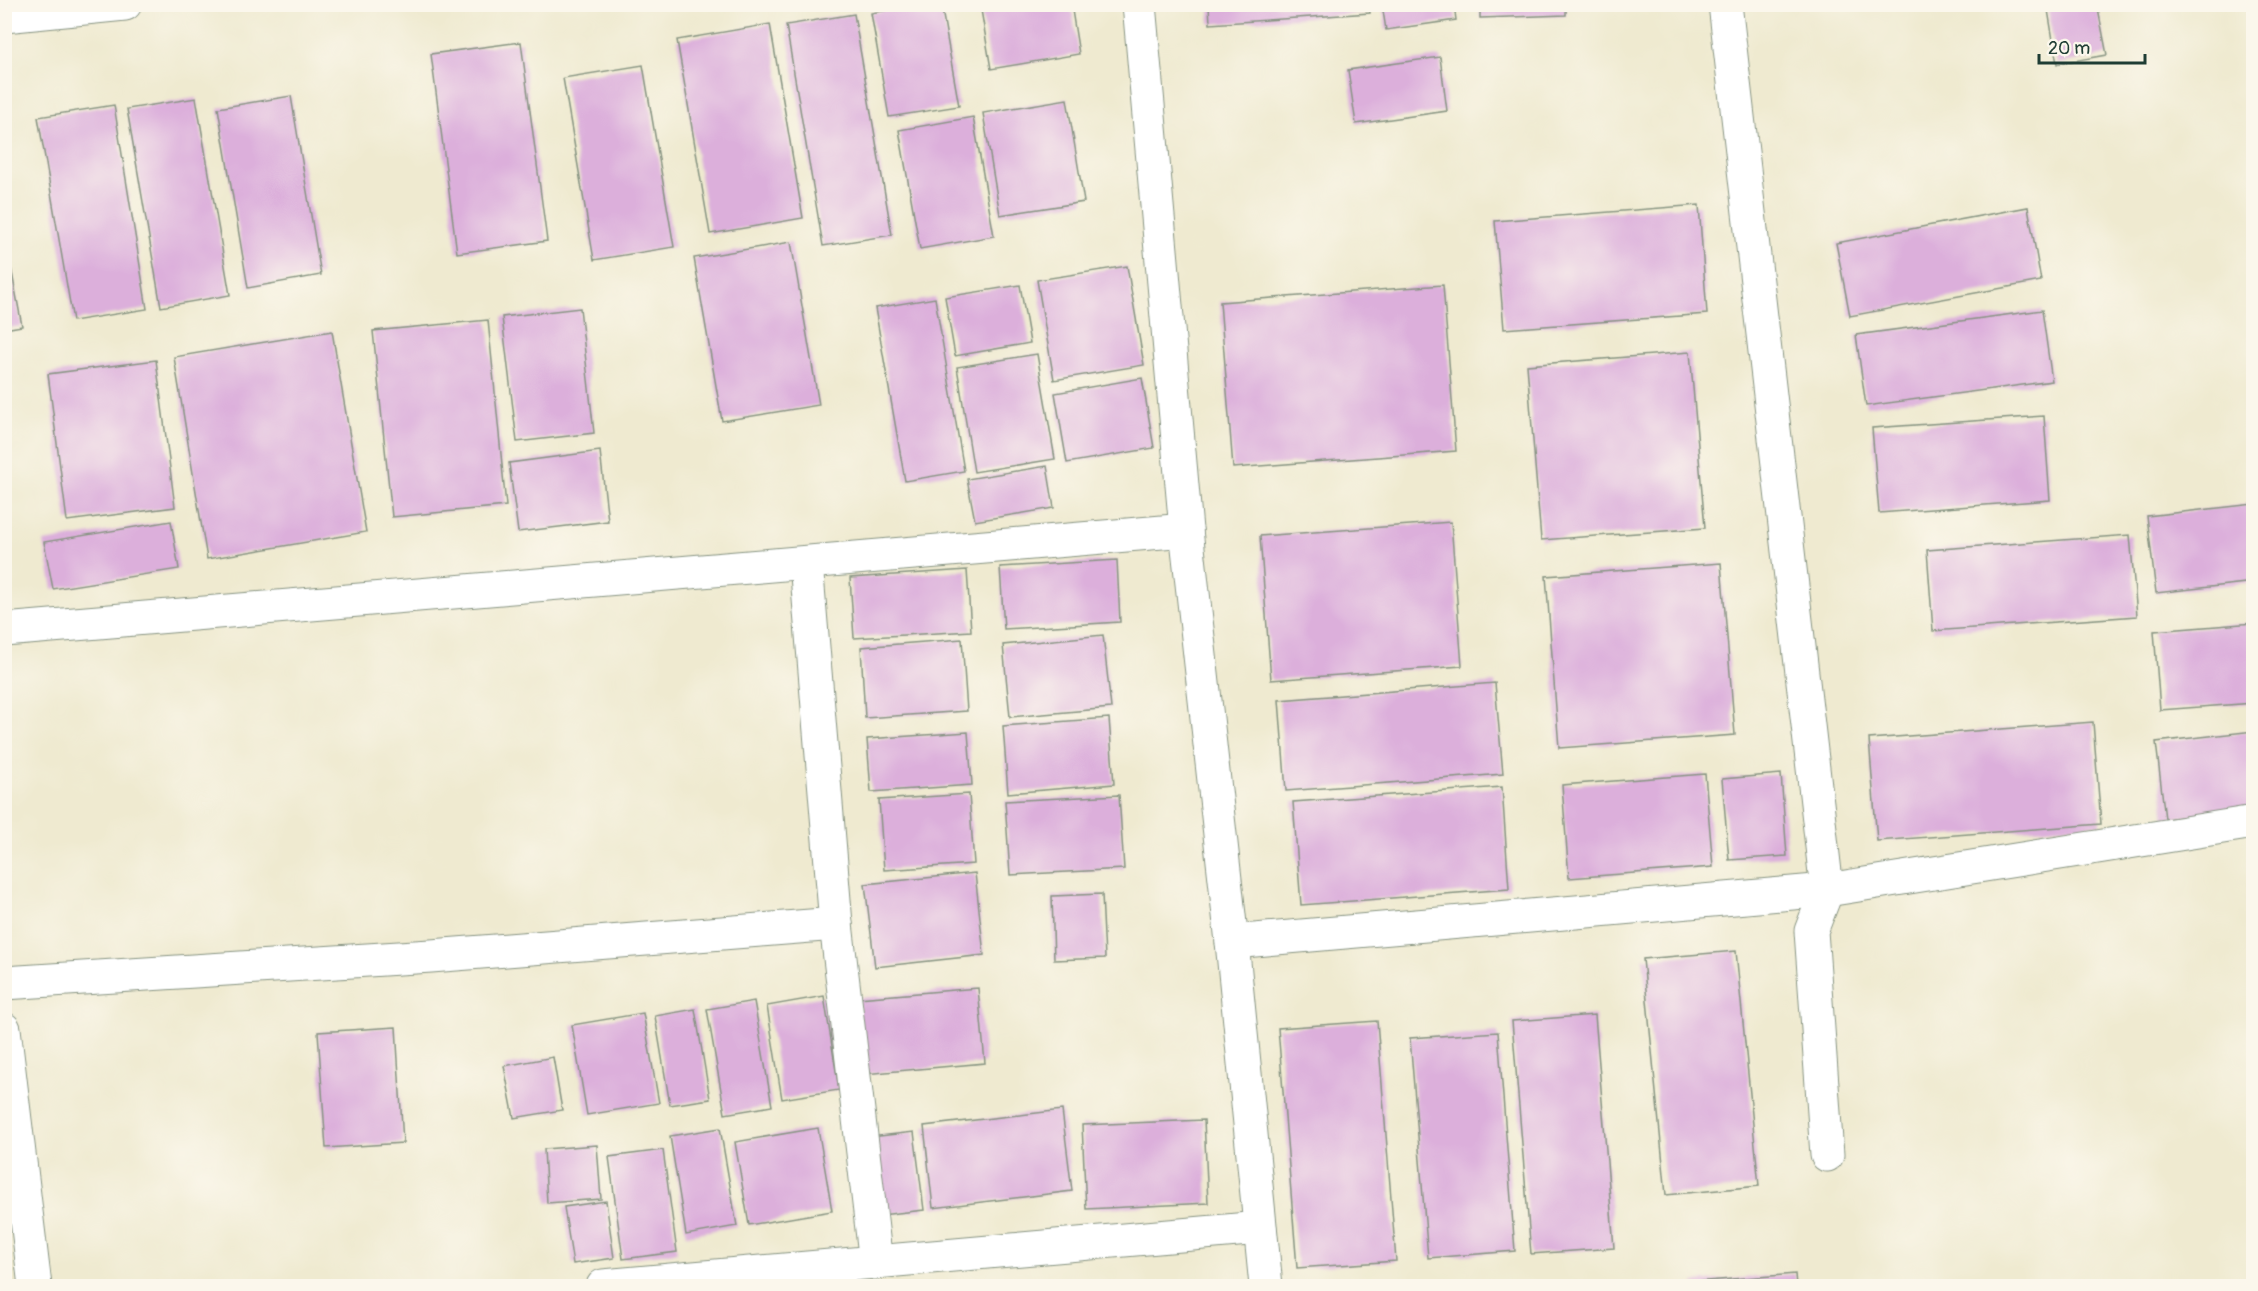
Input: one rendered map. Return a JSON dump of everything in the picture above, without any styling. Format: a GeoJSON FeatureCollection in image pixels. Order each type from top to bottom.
{"type":"FeatureCollection","features":[{"type":"Feature","properties":{"kind":"street"},"geometry":{"type":"LineString","coordinates":[[4,16],[125,4]]}},
{"type":"Feature","properties":{"kind":"street"},"geometry":{"type":"LineString","coordinates":[[1139,4],[1186,530],[1232,942],[1266,1287]]}},
{"type":"Feature","properties":{"kind":"street"},"geometry":{"type":"LineString","coordinates":[[1725,4],[1827,890],[1811,931],[1827,1155]]}},
{"type":"Feature","properties":{"kind":"street"},"geometry":{"type":"LineString","coordinates":[[4,630],[1186,530]]}},
{"type":"Feature","properties":{"kind":"street"},"geometry":{"type":"LineString","coordinates":[[806,563],[836,924],[876,1263]]}},
{"type":"Feature","properties":{"kind":"street"},"geometry":{"type":"LineString","coordinates":[[1232,942],[1827,890],[2253,822]]}},
{"type":"Feature","properties":{"kind":"street"},"geometry":{"type":"LineString","coordinates":[[4,983],[431,956],[836,924]]}},
{"type":"Feature","properties":{"kind":"street"},"geometry":{"type":"LineString","coordinates":[[4,1029],[35,1287]]}},
{"type":"Feature","properties":{"kind":"street"},"geometry":{"type":"LineString","coordinates":[[603,1287],[1260,1228]]}},
{"type":"Feature","properties":{"kind":"building"},"geometry":{"type":"Polygon","coordinates":[[[922,4],[941,4],[959,106],[889,117],[871,13],[922,4]]]}},
{"type":"Feature","properties":{"kind":"building"},"geometry":{"type":"Polygon","coordinates":[[[980,4],[1071,4],[1079,54],[991,69],[980,4]]]}},
{"type":"Feature","properties":{"kind":"building"},"geometry":{"type":"Polygon","coordinates":[[[1382,4],[1454,4],[1456,20],[1386,30],[1382,4]]]}},
{"type":"Feature","properties":{"kind":"building"},"geometry":{"type":"Polygon","coordinates":[[[1480,4],[1566,4],[1566,15],[1480,18],[1480,4]]]}},
{"type":"Feature","properties":{"kind":"building"},"geometry":{"type":"Polygon","coordinates":[[[2047,4],[2097,4],[2107,55],[2057,64],[2047,4]]]}},
{"type":"Feature","properties":{"kind":"building"},"geometry":{"type":"Polygon","coordinates":[[[1209,5],[1369,5],[1370,13],[1210,24],[1209,5]]]}},
{"type":"Feature","properties":{"kind":"building"},"geometry":{"type":"Polygon","coordinates":[[[854,14],[892,235],[823,246],[786,25],[854,14]]]}},
{"type":"Feature","properties":{"kind":"building"},"geometry":{"type":"Polygon","coordinates":[[[770,24],[803,218],[710,234],[677,40],[770,24]]]}},
{"type":"Feature","properties":{"kind":"building"},"geometry":{"type":"Polygon","coordinates":[[[521,42],[547,241],[457,253],[431,54],[521,42]]]}},
{"type":"Feature","properties":{"kind":"building"},"geometry":{"type":"Polygon","coordinates":[[[1440,57],[1447,111],[1356,124],[1348,70],[1440,57]]]}},
{"type":"Feature","properties":{"kind":"building"},"geometry":{"type":"Polygon","coordinates":[[[643,65],[674,247],[594,260],[563,78],[643,65]]]}},
{"type":"Feature","properties":{"kind":"building"},"geometry":{"type":"Polygon","coordinates":[[[291,96],[321,275],[248,288],[218,108],[291,96]]]}},
{"type":"Feature","properties":{"kind":"building"},"geometry":{"type":"Polygon","coordinates":[[[196,98],[230,295],[161,307],[127,109],[196,98]]]}},
{"type":"Feature","properties":{"kind":"building"},"geometry":{"type":"Polygon","coordinates":[[[1067,99],[1084,202],[1000,215],[983,113],[1067,99]]]}},
{"type":"Feature","properties":{"kind":"building"},"geometry":{"type":"Polygon","coordinates":[[[114,105],[147,309],[73,321],[38,117],[114,105]]]}},
{"type":"Feature","properties":{"kind":"building"},"geometry":{"type":"Polygon","coordinates":[[[973,117],[994,236],[920,249],[899,130],[973,117]]]}},
{"type":"Feature","properties":{"kind":"building"},"geometry":{"type":"Polygon","coordinates":[[[1699,205],[1707,314],[1504,329],[1495,221],[1699,205]]]}},
{"type":"Feature","properties":{"kind":"building"},"geometry":{"type":"Polygon","coordinates":[[[2028,207],[2041,281],[1850,316],[1836,243],[2028,207]]]}},
{"type":"Feature","properties":{"kind":"building"},"geometry":{"type":"Polygon","coordinates":[[[4,230],[22,326],[4,329],[4,230]]]}},
{"type":"Feature","properties":{"kind":"building"},"geometry":{"type":"Polygon","coordinates":[[[791,242],[819,405],[722,421],[694,258],[791,242]]]}},
{"type":"Feature","properties":{"kind":"building"},"geometry":{"type":"Polygon","coordinates":[[[1127,266],[1144,365],[1054,380],[1037,280],[1127,266]]]}},
{"type":"Feature","properties":{"kind":"building"},"geometry":{"type":"Polygon","coordinates":[[[1020,285],[1030,343],[955,356],[945,297],[1020,285]]]}},
{"type":"Feature","properties":{"kind":"building"},"geometry":{"type":"Polygon","coordinates":[[[1443,285],[1456,451],[1233,468],[1220,302],[1443,285]]]}},
{"type":"Feature","properties":{"kind":"building"},"geometry":{"type":"Polygon","coordinates":[[[935,298],[964,471],[905,481],[875,308],[935,298]]]}},
{"type":"Feature","properties":{"kind":"building"},"geometry":{"type":"Polygon","coordinates":[[[580,308],[594,433],[517,442],[502,317],[580,308]]]}},
{"type":"Feature","properties":{"kind":"building"},"geometry":{"type":"Polygon","coordinates":[[[2042,310],[2052,381],[1866,406],[1856,335],[2042,310]]]}},
{"type":"Feature","properties":{"kind":"building"},"geometry":{"type":"Polygon","coordinates":[[[488,320],[506,506],[392,517],[373,331],[488,320]]]}},
{"type":"Feature","properties":{"kind":"building"},"geometry":{"type":"Polygon","coordinates":[[[332,331],[366,532],[207,559],[174,357],[332,331]]]}},
{"type":"Feature","properties":{"kind":"building"},"geometry":{"type":"Polygon","coordinates":[[[1690,352],[1705,528],[1541,540],[1527,365],[1690,352]]]}},
{"type":"Feature","properties":{"kind":"building"},"geometry":{"type":"Polygon","coordinates":[[[1037,354],[1055,459],[974,472],[957,367],[1037,354]]]}},
{"type":"Feature","properties":{"kind":"building"},"geometry":{"type":"Polygon","coordinates":[[[156,360],[175,507],[67,521],[48,374],[156,360]]]}},
{"type":"Feature","properties":{"kind":"building"},"geometry":{"type":"Polygon","coordinates":[[[1142,378],[1154,448],[1067,463],[1055,393],[1142,378]]]}},
{"type":"Feature","properties":{"kind":"building"},"geometry":{"type":"Polygon","coordinates":[[[2044,416],[2050,500],[1879,513],[1872,428],[2044,416]]]}},
{"type":"Feature","properties":{"kind":"building"},"geometry":{"type":"Polygon","coordinates":[[[600,451],[608,521],[518,532],[509,463],[600,451]]]}},
{"type":"Feature","properties":{"kind":"building"},"geometry":{"type":"Polygon","coordinates":[[[1047,466],[1054,508],[975,521],[967,479],[1047,466]]]}},
{"type":"Feature","properties":{"kind":"building"},"geometry":{"type":"Polygon","coordinates":[[[2254,504],[2254,582],[2156,593],[2147,516],[2254,504]]]}},
{"type":"Feature","properties":{"kind":"building"},"geometry":{"type":"Polygon","coordinates":[[[171,521],[179,569],[53,589],[44,542],[171,521]]]}},
{"type":"Feature","properties":{"kind":"building"},"geometry":{"type":"Polygon","coordinates":[[[1451,522],[1462,666],[1271,680],[1260,536],[1451,522]]]}},
{"type":"Feature","properties":{"kind":"building"},"geometry":{"type":"Polygon","coordinates":[[[2130,535],[2137,616],[1933,631],[1927,550],[2130,535]]]}},
{"type":"Feature","properties":{"kind":"building"},"geometry":{"type":"Polygon","coordinates":[[[1117,560],[1120,622],[1004,629],[1000,567],[1117,560]]]}},
{"type":"Feature","properties":{"kind":"building"},"geometry":{"type":"Polygon","coordinates":[[[1721,563],[1735,735],[1559,748],[1546,576],[1721,563]]]}},
{"type":"Feature","properties":{"kind":"building"},"geometry":{"type":"Polygon","coordinates":[[[967,570],[971,631],[854,638],[850,578],[967,570]]]}},
{"type":"Feature","properties":{"kind":"building"},"geometry":{"type":"Polygon","coordinates":[[[2254,623],[2254,703],[2160,710],[2154,631],[2254,623]]]}},
{"type":"Feature","properties":{"kind":"building"},"geometry":{"type":"Polygon","coordinates":[[[1103,635],[1111,708],[1010,717],[1003,645],[1103,635]]]}},
{"type":"Feature","properties":{"kind":"building"},"geometry":{"type":"Polygon","coordinates":[[[962,639],[967,711],[865,718],[861,647],[962,639]]]}},
{"type":"Feature","properties":{"kind":"building"},"geometry":{"type":"Polygon","coordinates":[[[1495,683],[1503,774],[1286,791],[1279,700],[1495,683]]]}},
{"type":"Feature","properties":{"kind":"building"},"geometry":{"type":"Polygon","coordinates":[[[1109,718],[1114,784],[1008,793],[1003,726],[1109,718]]]}},
{"type":"Feature","properties":{"kind":"building"},"geometry":{"type":"Polygon","coordinates":[[[2093,722],[2101,824],[1877,841],[1869,739],[2093,722]]]}},
{"type":"Feature","properties":{"kind":"building"},"geometry":{"type":"Polygon","coordinates":[[[2254,731],[2254,808],[2165,819],[2156,742],[2254,731]]]}},
{"type":"Feature","properties":{"kind":"building"},"geometry":{"type":"Polygon","coordinates":[[[968,732],[972,785],[871,792],[867,739],[968,732]]]}},
{"type":"Feature","properties":{"kind":"building"},"geometry":{"type":"Polygon","coordinates":[[[1705,774],[1713,867],[1569,878],[1562,785],[1705,774]]]}},
{"type":"Feature","properties":{"kind":"building"},"geometry":{"type":"Polygon","coordinates":[[[1781,774],[1787,856],[1729,860],[1722,779],[1781,774]]]}},
{"type":"Feature","properties":{"kind":"building"},"geometry":{"type":"Polygon","coordinates":[[[1502,787],[1509,889],[1301,905],[1293,802],[1502,787]]]}},
{"type":"Feature","properties":{"kind":"building"},"geometry":{"type":"Polygon","coordinates":[[[969,794],[974,864],[884,870],[879,800],[969,794]]]}},
{"type":"Feature","properties":{"kind":"building"},"geometry":{"type":"Polygon","coordinates":[[[1119,795],[1124,869],[1010,875],[1005,801],[1119,795]]]}},
{"type":"Feature","properties":{"kind":"building"},"geometry":{"type":"Polygon","coordinates":[[[975,873],[984,955],[875,967],[865,884],[975,873]]]}},
{"type":"Feature","properties":{"kind":"building"},"geometry":{"type":"Polygon","coordinates":[[[1102,894],[1105,958],[1054,960],[1052,896],[1102,894]]]}},
{"type":"Feature","properties":{"kind":"building"},"geometry":{"type":"Polygon","coordinates":[[[1736,951],[1759,1186],[1666,1195],[1643,959],[1736,951]]]}},
{"type":"Feature","properties":{"kind":"building"},"geometry":{"type":"Polygon","coordinates":[[[978,988],[985,1063],[864,1074],[858,998],[978,988]]]}},
{"type":"Feature","properties":{"kind":"building"},"geometry":{"type":"Polygon","coordinates":[[[824,996],[839,1090],[782,1099],[767,1006],[824,996]]]}},
{"type":"Feature","properties":{"kind":"building"},"geometry":{"type":"Polygon","coordinates":[[[754,1001],[772,1106],[725,1114],[707,1009],[754,1001]]]}},
{"type":"Feature","properties":{"kind":"building"},"geometry":{"type":"Polygon","coordinates":[[[695,1009],[710,1099],[670,1105],[655,1016],[695,1009]]]}},
{"type":"Feature","properties":{"kind":"building"},"geometry":{"type":"Polygon","coordinates":[[[643,1013],[659,1103],[587,1115],[572,1025],[643,1013]]]}},
{"type":"Feature","properties":{"kind":"building"},"geometry":{"type":"Polygon","coordinates":[[[1595,1015],[1614,1248],[1531,1254],[1512,1021],[1595,1015]]]}},
{"type":"Feature","properties":{"kind":"building"},"geometry":{"type":"Polygon","coordinates":[[[1377,1021],[1396,1261],[1297,1268],[1278,1028],[1377,1021]]]}},
{"type":"Feature","properties":{"kind":"building"},"geometry":{"type":"Polygon","coordinates":[[[396,1027],[403,1143],[326,1148],[318,1032],[396,1027]]]}},
{"type":"Feature","properties":{"kind":"building"},"geometry":{"type":"Polygon","coordinates":[[[1498,1032],[1515,1251],[1428,1258],[1410,1038],[1498,1032]]]}},
{"type":"Feature","properties":{"kind":"building"},"geometry":{"type":"Polygon","coordinates":[[[553,1057],[562,1110],[514,1118],[504,1066],[553,1057]]]}},
{"type":"Feature","properties":{"kind":"building"},"geometry":{"type":"Polygon","coordinates":[[[1062,1110],[1072,1191],[933,1208],[924,1126],[1062,1110]]]}},
{"type":"Feature","properties":{"kind":"building"},"geometry":{"type":"Polygon","coordinates":[[[1204,1120],[1208,1203],[1086,1209],[1082,1125],[1204,1120]]]}},
{"type":"Feature","properties":{"kind":"building"},"geometry":{"type":"Polygon","coordinates":[[[720,1128],[737,1226],[686,1235],[670,1136],[720,1128]]]}},
{"type":"Feature","properties":{"kind":"building"},"geometry":{"type":"Polygon","coordinates":[[[818,1128],[832,1211],[749,1225],[735,1142],[818,1128]]]}},
{"type":"Feature","properties":{"kind":"building"},"geometry":{"type":"Polygon","coordinates":[[[914,1132],[924,1210],[881,1215],[871,1137],[914,1132]]]}},
{"type":"Feature","properties":{"kind":"building"},"geometry":{"type":"Polygon","coordinates":[[[597,1145],[601,1199],[547,1203],[544,1149],[597,1145]]]}},
{"type":"Feature","properties":{"kind":"building"},"geometry":{"type":"Polygon","coordinates":[[[663,1150],[677,1252],[623,1259],[609,1157],[663,1150]]]}},
{"type":"Feature","properties":{"kind":"building"},"geometry":{"type":"Polygon","coordinates":[[[606,1201],[614,1258],[573,1264],[564,1207],[606,1201]]]}},
{"type":"Feature","properties":{"kind":"building"},"geometry":{"type":"Polygon","coordinates":[[[1795,1274],[1796,1286],[1695,1286],[1694,1282],[1795,1274]]]}}]}
